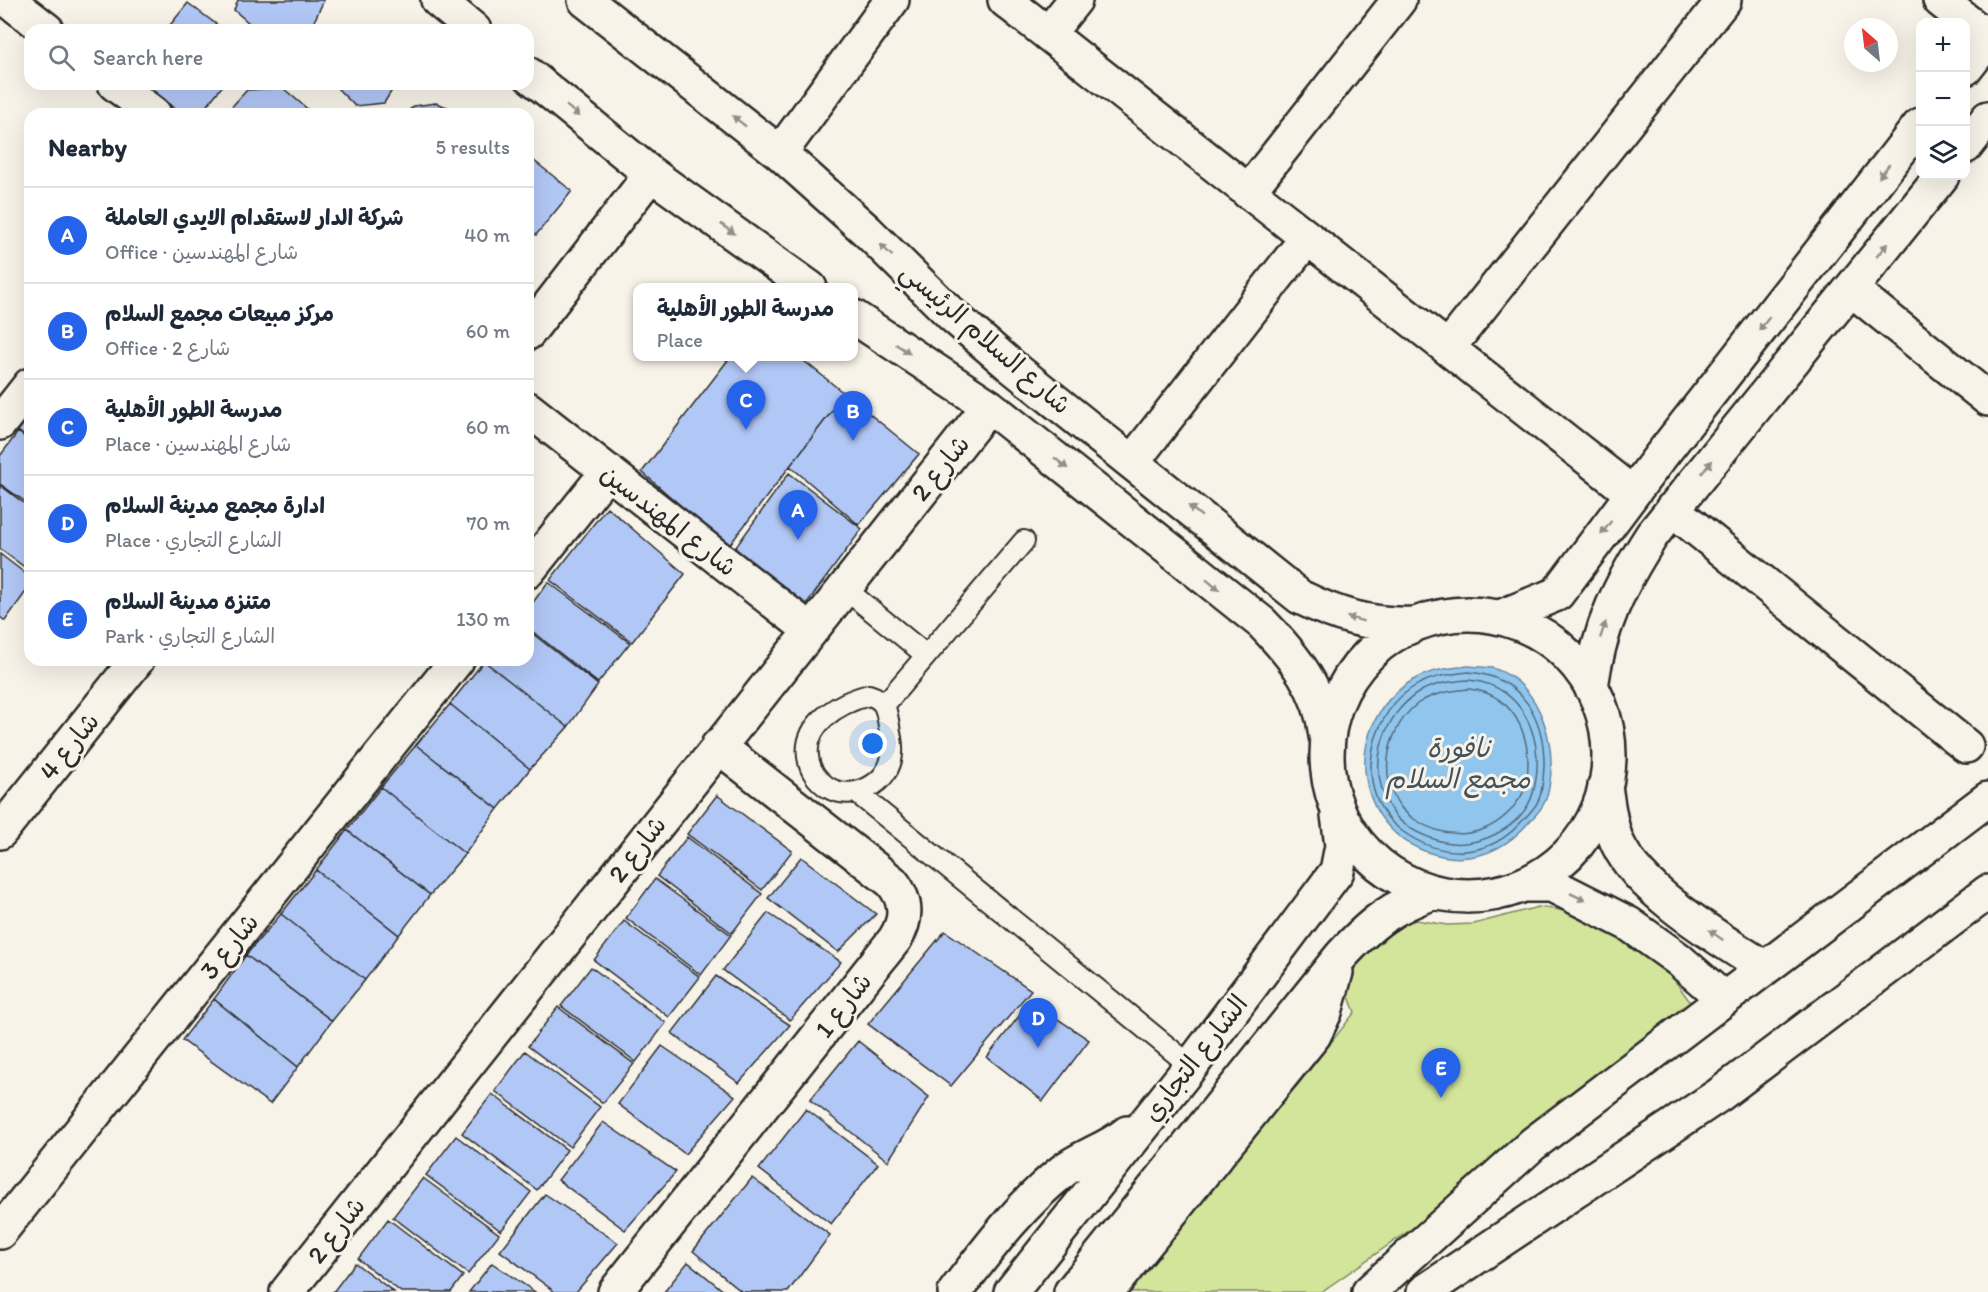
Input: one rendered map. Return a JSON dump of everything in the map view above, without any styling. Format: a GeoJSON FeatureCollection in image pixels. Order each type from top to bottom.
{"type":"FeatureCollection","features":[{"type":"Feature","properties":{"kind":"street"},"geometry":{"type":"LineString","coordinates":[[0,8],[7,0],[38,24]]}},
{"type":"Feature","properties":{"kind":"street"},"geometry":{"type":"LineString","coordinates":[[438,0],[467,24]]}},
{"type":"Feature","properties":{"kind":"street","name":"شارع السلام الرئيسي"},"geometry":{"type":"LineString","coordinates":[[585,0],[780,153],[867,231],[952,315],[1300,597],[1326,610],[1354,619],[1385,626],[1413,624]]}},
{"type":"Feature","properties":{"kind":"street"},"geometry":{"type":"LineString","coordinates":[[780,153],[892,0]]}},
{"type":"Feature","properties":{"kind":"street"},"geometry":{"type":"LineString","coordinates":[[1005,0],[1632,493]]}},
{"type":"Feature","properties":{"kind":"street"},"geometry":{"type":"LineString","coordinates":[[1048,34],[1075,0]]}},
{"type":"Feature","properties":{"kind":"street"},"geometry":{"type":"LineString","coordinates":[[1248,192],[1399,0]]}},
{"type":"Feature","properties":{"kind":"street"},"geometry":{"type":"LineString","coordinates":[[1448,348],[1724,0]]}},
{"type":"Feature","properties":{"kind":"street"},"geometry":{"type":"LineString","coordinates":[[1940,0],[1988,39],[1970,62]]}},
{"type":"Feature","properties":{"kind":"street"},"geometry":{"type":"LineString","coordinates":[[534,79],[651,174],[803,283]]}},
{"type":"Feature","properties":{"kind":"street"},"geometry":{"type":"LineString","coordinates":[[123,90],[146,108]]}},
{"type":"Feature","properties":{"kind":"street"},"geometry":{"type":"LineString","coordinates":[[1970,140],[1988,118]]}},
{"type":"Feature","properties":{"kind":"street"},"geometry":{"type":"LineString","coordinates":[[1500,617],[1557,594],[1632,493],[1919,126]]}},
{"type":"Feature","properties":{"kind":"street"},"geometry":{"type":"LineString","coordinates":[[534,325],[651,174]]}},
{"type":"Feature","properties":{"kind":"street"},"geometry":{"type":"LineString","coordinates":[[1591,687],[1596,650],[1613,599],[1646,545],[1672,509],[1938,180]]}},
{"type":"Feature","properties":{"kind":"street"},"geometry":{"type":"LineString","coordinates":[[1133,462],[1307,238]]}},
{"type":"Feature","properties":{"kind":"street"},"geometry":{"type":"LineString","coordinates":[[1851,289],[1988,399]]}},
{"type":"Feature","properties":{"kind":"street","name":"شارع السلام الرئيسي"},"geometry":{"type":"LineString","coordinates":[[858,320],[989,406],[1275,636],[1310,682],[1324,715],[1327,767],[1337,810]]}},
{"type":"Feature","properties":{"kind":"street"},"geometry":{"type":"LineString","coordinates":[[0,423],[24,393]]}},
{"type":"Feature","properties":{"kind":"street","name":"شارع 2"},"geometry":{"type":"LineString","coordinates":[[287,1292],[989,406]]}},
{"type":"Feature","properties":{"kind":"street","name":"شارع المهندسين"},"geometry":{"type":"LineString","coordinates":[[534,414],[810,630]]}},
{"type":"Feature","properties":{"kind":"street"},"geometry":{"type":"LineString","coordinates":[[534,564],[608,471]]}},
{"type":"Feature","properties":{"kind":"street"},"geometry":{"type":"LineString","coordinates":[[1672,509],[1966,746]]}},
{"type":"Feature","properties":{"kind":"street"},"geometry":{"type":"LineString","coordinates":[[1326,745],[1333,711],[1353,673],[1369,653],[1413,624],[1456,614],[1500,617],[1521,624],[1559,646],[1575,662],[1591,687],[1605,720],[1608,742],[1605,786],[1618,844],[1636,870],[1656,891],[1765,968]]}},
{"type":"Feature","properties":{"kind":"street","name":"شارع 4"},"geometry":{"type":"LineString","coordinates":[[0,832],[132,666]]}},
{"type":"Feature","properties":{"kind":"street","name":"شارع 3"},"geometry":{"type":"LineString","coordinates":[[0,1232],[452,666]]}},
{"type":"Feature","properties":{"kind":"street","name":"شارع 1"},"geometry":{"type":"LineString","coordinates":[[615,1292],[895,939],[905,916],[902,898],[892,882],[718,746]]}},
{"type":"Feature","properties":{"kind":"street"},"geometry":{"type":"LineString","coordinates":[[1522,885],[1542,874],[1575,845],[1589,827],[1605,786]]}},
{"type":"Feature","properties":{"kind":"street"},"geometry":{"type":"LineString","coordinates":[[1370,1292],[1533,1144],[1988,799]]}},
{"type":"Feature","properties":{"kind":"street"},"geometry":{"type":"LineString","coordinates":[[1337,810],[1360,848],[1376,863],[1414,886],[1435,892],[1479,895],[1522,885],[1552,885],[1629,924],[1678,958],[1724,999]]}},
{"type":"Feature","properties":{"kind":"street","name":"الشارع التجاري"},"geometry":{"type":"LineString","coordinates":[[1011,1292],[1191,1066],[1337,871],[1342,846],[1337,810]]}},
{"type":"Feature","properties":{"kind":"street","name":"الشارع التجاري"},"geometry":{"type":"LineString","coordinates":[[1071,1292],[1341,956],[1367,927],[1394,908],[1435,892]]}},
{"type":"Feature","properties":{"kind":"street"},"geometry":{"type":"LineString","coordinates":[[1424,1292],[1719,1095],[1988,892]]}},
{"type":"Feature","properties":{"kind":"street"},"geometry":{"type":"LineString","coordinates":[[1107,1292],[1314,1035],[1324,1012],[1341,956]]}},
{"type":"Feature","properties":{"kind":"street"},"geometry":{"type":"LineString","coordinates":[[955,1292],[1013,1218],[1039,1191],[1066,1169],[1122,1137],[1150,1116]]}},
{"type":"Feature","properties":{"kind":"lane"},"geometry":{"type":"LineString","coordinates":[[885,704],[1024,541]]}},
{"type":"Feature","properties":{"kind":"lane"},"geometry":{"type":"LineString","coordinates":[[844,588],[926,655]]}},
{"type":"Feature","properties":{"kind":"lane"},"geometry":{"type":"LineString","coordinates":[[857,793],[881,779],[889,767],[892,754],[885,704],[869,694],[859,697],[824,717],[814,727],[808,740],[808,761],[818,779],[829,788],[857,793],[1191,1066]]}},
{"type":"Feature","properties":{"kind":"green space"},"geometry":{"type":"Polygon","coordinates":[[[1538,907],[1598,915],[1663,964],[1706,1024],[1321,1292],[1105,1292],[1143,1267],[1179,1230],[1265,1110],[1296,1087],[1355,1012],[1347,992],[1346,966],[1388,927],[1416,920],[1447,925],[1474,924],[1538,907]]]}},
{"type":"Feature","properties":{"kind":"water","name":"نافورة مجمع السلام"},"geometry":{"type":"Polygon","coordinates":[[[1469,666],[1492,668],[1510,676],[1524,688],[1544,722],[1549,741],[1550,781],[1546,799],[1541,808],[1512,839],[1480,855],[1455,858],[1442,856],[1412,845],[1390,828],[1374,805],[1366,779],[1366,751],[1373,725],[1389,700],[1413,680],[1433,672],[1469,666]]]}},
{"type":"Feature","properties":{"kind":"building"},"geometry":{"type":"Polygon","coordinates":[[[238,0],[324,0],[313,24],[250,24],[234,10],[238,0]]]}},
{"type":"Feature","properties":{"kind":"building"},"geometry":{"type":"Polygon","coordinates":[[[188,3],[216,24],[171,24],[188,3]]]}},
{"type":"Feature","properties":{"kind":"building"},"geometry":{"type":"Polygon","coordinates":[[[151,90],[219,90],[205,108],[174,108],[151,90]]]}},
{"type":"Feature","properties":{"kind":"building"},"geometry":{"type":"Polygon","coordinates":[[[247,90],[285,90],[306,108],[230,108],[247,90]]]}},
{"type":"Feature","properties":{"kind":"building"},"geometry":{"type":"Polygon","coordinates":[[[339,90],[392,90],[384,103],[355,106],[339,90]]]}},
{"type":"Feature","properties":{"kind":"building"},"geometry":{"type":"Polygon","coordinates":[[[436,103],[450,108],[412,108],[436,103]]]}},
{"type":"Feature","properties":{"kind":"building"},"geometry":{"type":"Polygon","coordinates":[[[534,161],[572,191],[536,235],[534,233],[534,161]]]}},
{"type":"Feature","properties":{"kind":"building"},"geometry":{"type":"Polygon","coordinates":[[[727,361],[804,361],[845,394],[728,547],[642,472],[727,361]]]}},
{"type":"Feature","properties":{"kind":"building"},"geometry":{"type":"Polygon","coordinates":[[[845,394],[919,454],[859,525],[790,466],[845,394]]]}},
{"type":"Feature","properties":{"kind":"building"},"geometry":{"type":"Polygon","coordinates":[[[24,424],[24,436],[18,431],[24,424]]]}},
{"type":"Feature","properties":{"kind":"building"},"geometry":{"type":"Polygon","coordinates":[[[18,432],[24,436],[24,501],[0,484],[0,456],[18,432]]]}},
{"type":"Feature","properties":{"kind":"building"},"geometry":{"type":"Polygon","coordinates":[[[789,473],[862,529],[805,606],[733,551],[789,473]]]}},
{"type":"Feature","properties":{"kind":"building"},"geometry":{"type":"Polygon","coordinates":[[[0,485],[24,503],[24,567],[0,549],[0,485]]]}},
{"type":"Feature","properties":{"kind":"building"},"geometry":{"type":"Polygon","coordinates":[[[607,507],[685,574],[632,642],[550,580],[607,507]]]}},
{"type":"Feature","properties":{"kind":"building"},"geometry":{"type":"Polygon","coordinates":[[[0,554],[24,572],[24,594],[5,621],[0,617],[0,554]]]}},
{"type":"Feature","properties":{"kind":"building"},"geometry":{"type":"Polygon","coordinates":[[[548,582],[630,643],[598,683],[534,633],[534,601],[548,582]]]}},
{"type":"Feature","properties":{"kind":"building"},"geometry":{"type":"Polygon","coordinates":[[[534,635],[598,685],[568,727],[490,666],[534,666],[534,635]]]}},
{"type":"Feature","properties":{"kind":"building"},"geometry":{"type":"Polygon","coordinates":[[[480,666],[490,666],[568,727],[530,769],[450,704],[480,666]]]}},
{"type":"Feature","properties":{"kind":"building"},"geometry":{"type":"Polygon","coordinates":[[[450,704],[530,769],[498,809],[416,745],[450,704]]]}},
{"type":"Feature","properties":{"kind":"building"},"geometry":{"type":"Polygon","coordinates":[[[416,745],[498,809],[465,854],[381,787],[416,745]]]}},
{"type":"Feature","properties":{"kind":"building"},"geometry":{"type":"Polygon","coordinates":[[[381,787],[465,854],[430,895],[347,830],[381,787]]]}},
{"type":"Feature","properties":{"kind":"building"},"geometry":{"type":"Polygon","coordinates":[[[717,795],[792,851],[762,890],[687,834],[717,795]]]}},
{"type":"Feature","properties":{"kind":"building"},"geometry":{"type":"Polygon","coordinates":[[[347,830],[430,895],[399,935],[316,870],[347,830]]]}},
{"type":"Feature","properties":{"kind":"building"},"geometry":{"type":"Polygon","coordinates":[[[687,837],[762,894],[732,933],[657,876],[687,837]]]}},
{"type":"Feature","properties":{"kind":"building"},"geometry":{"type":"Polygon","coordinates":[[[801,857],[876,914],[838,952],[768,898],[801,857]]]}},
{"type":"Feature","properties":{"kind":"building"},"geometry":{"type":"Polygon","coordinates":[[[316,870],[399,935],[365,980],[281,914],[316,870]]]}},
{"type":"Feature","properties":{"kind":"building"},"geometry":{"type":"Polygon","coordinates":[[[655,879],[731,935],[701,975],[626,918],[655,879]]]}},
{"type":"Feature","properties":{"kind":"building"},"geometry":{"type":"Polygon","coordinates":[[[768,913],[841,962],[790,1020],[723,970],[768,913]]]}},
{"type":"Feature","properties":{"kind":"building"},"geometry":{"type":"Polygon","coordinates":[[[281,914],[365,980],[332,1021],[246,955],[281,914]]]}},
{"type":"Feature","properties":{"kind":"building"},"geometry":{"type":"Polygon","coordinates":[[[624,921],[700,977],[669,1017],[594,960],[624,921]]]}},
{"type":"Feature","properties":{"kind":"building"},"geometry":{"type":"Polygon","coordinates":[[[945,931],[1031,990],[951,1086],[868,1024],[945,931]]]}},
{"type":"Feature","properties":{"kind":"building"},"geometry":{"type":"Polygon","coordinates":[[[246,955],[332,1021],[298,1067],[214,999],[246,955]]]}},
{"type":"Feature","properties":{"kind":"building"},"geometry":{"type":"Polygon","coordinates":[[[591,967],[666,1023],[636,1062],[561,1006],[591,967]]]}},
{"type":"Feature","properties":{"kind":"building"},"geometry":{"type":"Polygon","coordinates":[[[716,976],[790,1025],[739,1083],[672,1033],[716,976]]]}},
{"type":"Feature","properties":{"kind":"building"},"geometry":{"type":"Polygon","coordinates":[[[214,999],[298,1067],[270,1104],[182,1040],[214,999]]]}},
{"type":"Feature","properties":{"kind":"building"},"geometry":{"type":"Polygon","coordinates":[[[1031,1001],[1089,1040],[1043,1101],[987,1057],[1031,1001]]]}},
{"type":"Feature","properties":{"kind":"building"},"geometry":{"type":"Polygon","coordinates":[[[558,1007],[634,1064],[603,1103],[528,1046],[558,1007]]]}},
{"type":"Feature","properties":{"kind":"building"},"geometry":{"type":"Polygon","coordinates":[[[858,1041],[929,1097],[888,1161],[810,1100],[858,1041]]]}},
{"type":"Feature","properties":{"kind":"building"},"geometry":{"type":"Polygon","coordinates":[[[662,1046],[735,1096],[685,1154],[618,1104],[662,1046]]]}},
{"type":"Feature","properties":{"kind":"building"},"geometry":{"type":"Polygon","coordinates":[[[525,1051],[600,1107],[570,1147],[495,1091],[525,1051]]]}},
{"type":"Feature","properties":{"kind":"building"},"geometry":{"type":"Polygon","coordinates":[[[492,1094],[567,1150],[537,1190],[462,1133],[492,1094]]]}},
{"type":"Feature","properties":{"kind":"building"},"geometry":{"type":"Polygon","coordinates":[[[806,1109],[878,1164],[831,1224],[759,1169],[806,1109]]]}},
{"type":"Feature","properties":{"kind":"building"},"geometry":{"type":"Polygon","coordinates":[[[603,1122],[676,1172],[625,1230],[558,1180],[603,1122]]]}},
{"type":"Feature","properties":{"kind":"building"},"geometry":{"type":"Polygon","coordinates":[[[456,1136],[531,1192],[501,1231],[426,1175],[456,1136]]]}},
{"type":"Feature","properties":{"kind":"building"},"geometry":{"type":"Polygon","coordinates":[[[423,1178],[499,1234],[468,1274],[393,1217],[423,1178]]]}},
{"type":"Feature","properties":{"kind":"building"},"geometry":{"type":"Polygon","coordinates":[[[752,1178],[830,1235],[788,1292],[742,1292],[693,1251],[752,1178]]]}},
{"type":"Feature","properties":{"kind":"building"},"geometry":{"type":"Polygon","coordinates":[[[545,1194],[618,1243],[576,1292],[555,1292],[500,1251],[545,1194]]]}},
{"type":"Feature","properties":{"kind":"building"},"geometry":{"type":"Polygon","coordinates":[[[388,1219],[463,1276],[451,1292],[401,1292],[358,1259],[388,1219]]]}},
{"type":"Feature","properties":{"kind":"building"},"geometry":{"type":"Polygon","coordinates":[[[688,1262],[725,1292],[664,1292],[688,1262]]]}},
{"type":"Feature","properties":{"kind":"building"},"geometry":{"type":"Polygon","coordinates":[[[355,1263],[394,1292],[333,1292],[355,1263]]]}},
{"type":"Feature","properties":{"kind":"building"},"geometry":{"type":"Polygon","coordinates":[[[492,1263],[535,1292],[469,1292],[492,1263]]]}},
{"type":"Feature","properties":{"kind":"place","name":"مدرسة الطور الأهلية"},"geometry":{"type":"Point","coordinates":[746,430]}},
{"type":"Feature","properties":{"kind":"place","name":"مركز مبيعات مجمع السلام"},"geometry":{"type":"Point","coordinates":[853,441]}},
{"type":"Feature","properties":{"kind":"place","name":"شركة الدار لاستقدام الايدي العاملة"},"geometry":{"type":"Point","coordinates":[798,540]}},
{"type":"Feature","properties":{"kind":"place","name":"ادارة مجمع مدينة السلام"},"geometry":{"type":"Point","coordinates":[1038,1048]}},
{"type":"Feature","properties":{"kind":"place","name":"متنزه مدينة السلام"},"geometry":{"type":"Point","coordinates":[1441,1098]}}]}
